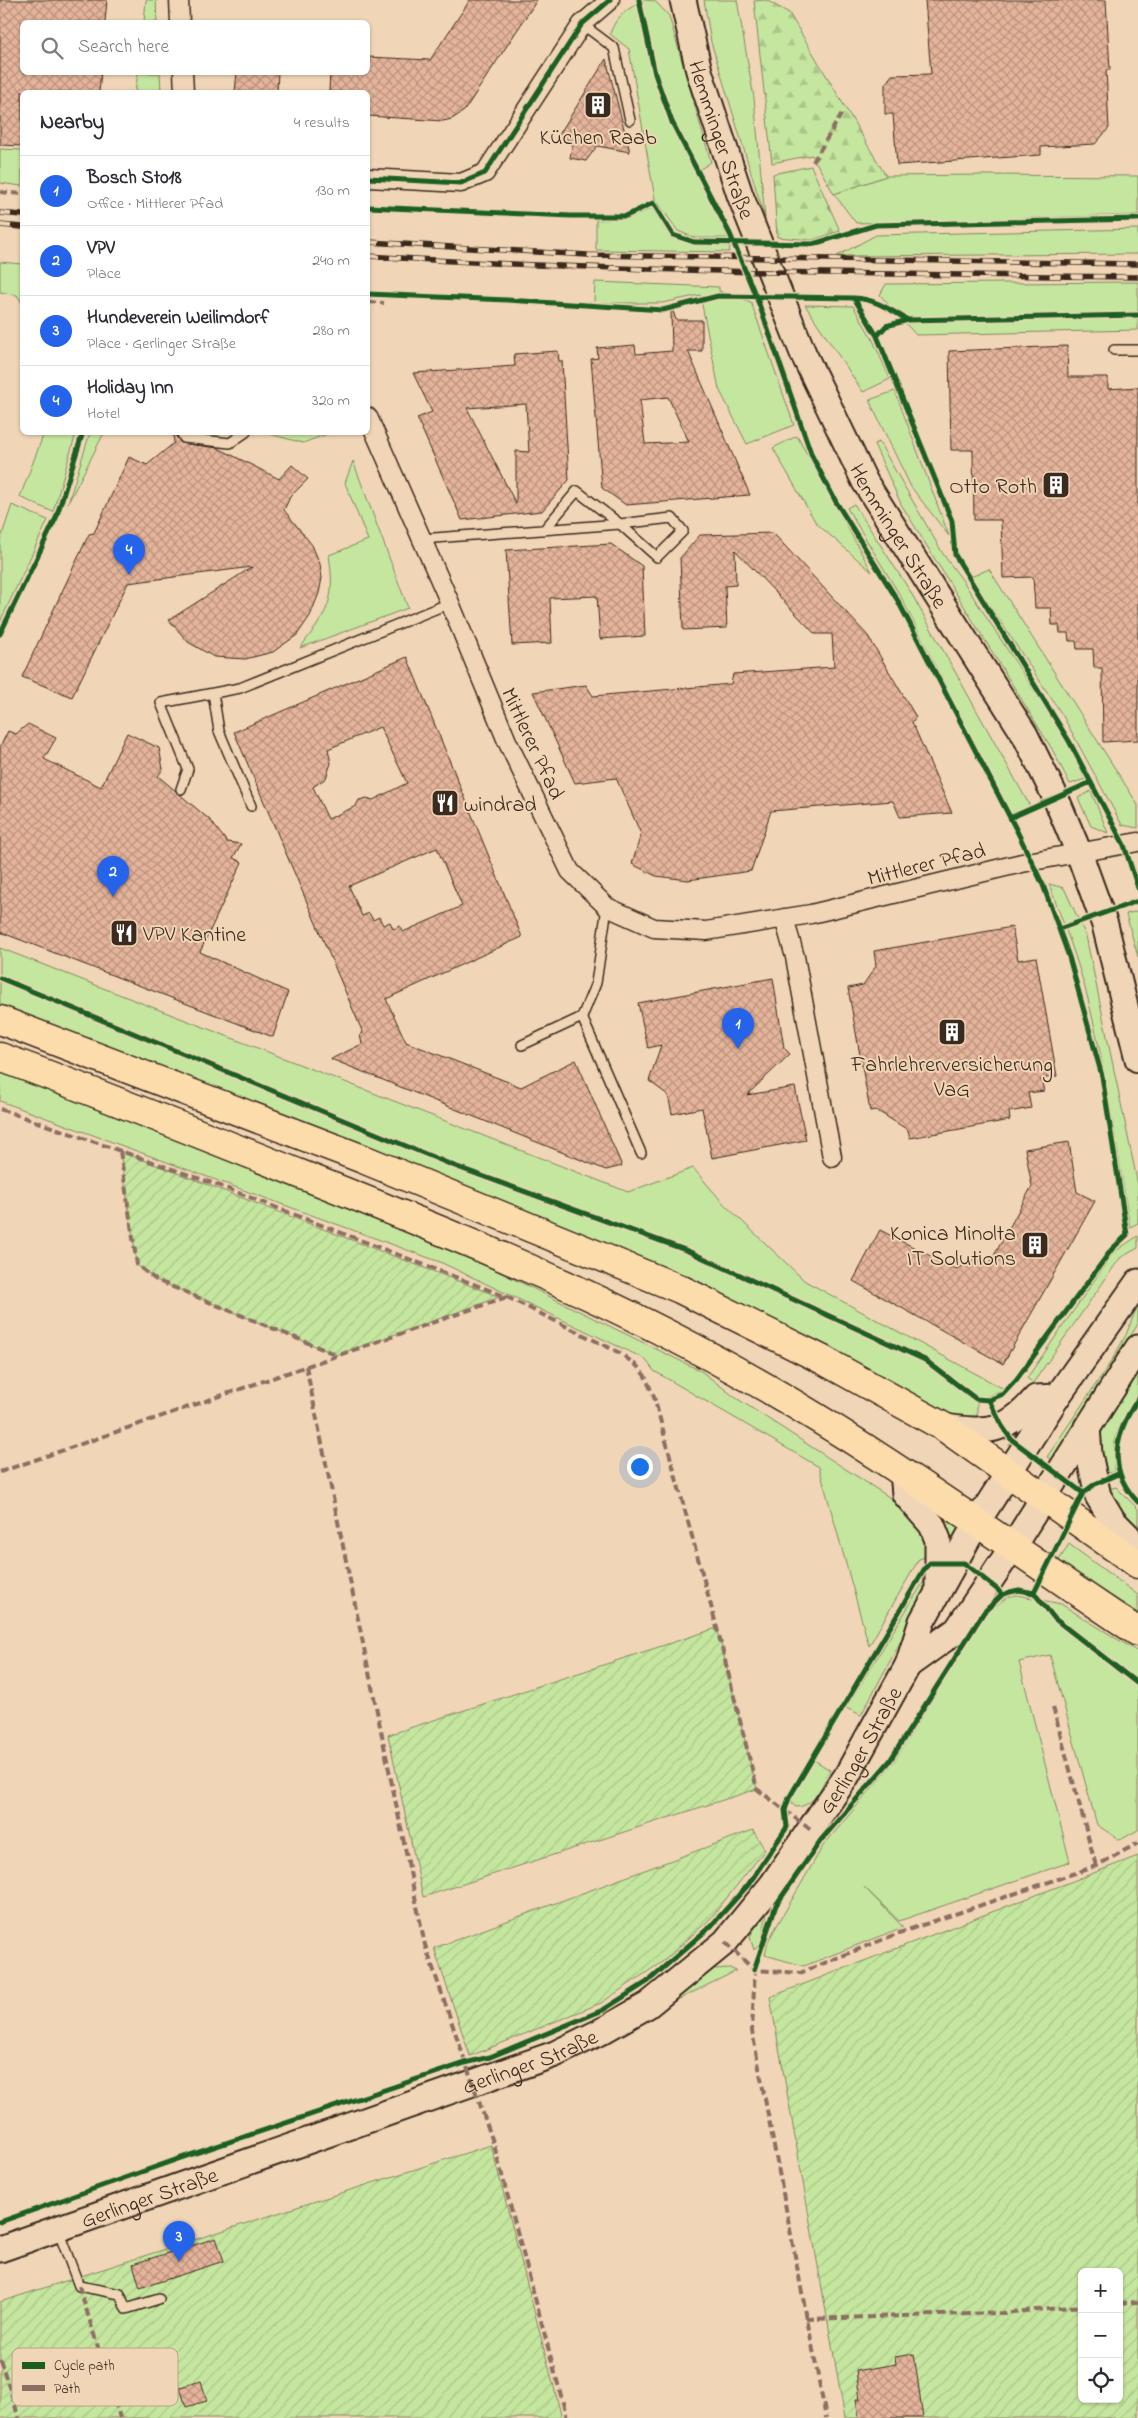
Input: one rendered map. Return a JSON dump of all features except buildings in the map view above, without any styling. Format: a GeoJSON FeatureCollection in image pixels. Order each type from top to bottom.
{"type":"FeatureCollection","features":[{"type":"Feature","properties":{"kind":"main road","name":"Hemminger Straße"},"geometry":{"type":"LineString","coordinates":[[683,0],[699,71],[740,196],[803,353],[833,418],[870,490],[1025,734],[1056,796],[1105,925],[1138,1059]]}},
{"type":"Feature","properties":{"kind":"main road"},"geometry":{"type":"LineString","coordinates":[[0,1020],[363,1159],[680,1289],[823,1360],[944,1427],[1136,1563]]}},
{"type":"Feature","properties":{"kind":"main road"},"geometry":{"type":"LineString","coordinates":[[0,1057],[357,1196],[569,1287],[738,1372],[806,1411],[903,1472],[1138,1632]]}},
{"type":"Feature","properties":{"kind":"main road","name":"Gerlinger Straße"},"geometry":{"type":"LineString","coordinates":[[0,2249],[57,2227],[555,2054],[600,2032],[648,2005],[725,1942],[772,1885],[846,1776],[908,1665],[922,1621],[978,1522],[1008,1472],[1106,1324],[1138,1282]]}},
{"type":"Feature","properties":{"kind":"main road","name":"Gerlinger Straße"},"geometry":{"type":"LineString","coordinates":[[908,1665],[957,1630],[1013,1546],[1138,1348]]}},
{"type":"Feature","properties":{"kind":"main road"},"geometry":{"type":"LineString","coordinates":[[944,1427],[981,1430],[1002,1426],[1013,1422],[1036,1398],[1057,1398]]}},
{"type":"Feature","properties":{"kind":"main road"},"geometry":{"type":"LineString","coordinates":[[1087,1426],[1089,1454],[1098,1496],[1113,1521],[1128,1536],[1136,1563]]}},
{"type":"Feature","properties":{"kind":"main road"},"geometry":{"type":"LineString","coordinates":[[903,1472],[905,1494],[932,1525],[938,1540],[938,1592]]}},
{"type":"Feature","properties":{"kind":"street"},"geometry":{"type":"LineString","coordinates":[[179,0],[180,20]]}},
{"type":"Feature","properties":{"kind":"street"},"geometry":{"type":"LineString","coordinates":[[370,178],[461,182],[485,173],[582,24],[610,0]]}},
{"type":"Feature","properties":{"kind":"street"},"geometry":{"type":"LineString","coordinates":[[183,75],[184,90]]}},
{"type":"Feature","properties":{"kind":"street","name":"Mittlerer Pfad"},"geometry":{"type":"LineString","coordinates":[[370,422],[450,603],[506,741],[570,871],[608,907],[654,928],[706,930],[811,914],[1022,863],[1138,842]]}},
{"type":"Feature","properties":{"kind":"street"},"geometry":{"type":"LineString","coordinates":[[784,918],[795,957],[832,1157]]}},
{"type":"Feature","properties":{"kind":"lane"},"geometry":{"type":"LineString","coordinates":[[582,24],[614,48],[630,120]]}},
{"type":"Feature","properties":{"kind":"lane"},"geometry":{"type":"LineString","coordinates":[[1114,350],[1138,350]]}},
{"type":"Feature","properties":{"kind":"lane"},"geometry":{"type":"LineString","coordinates":[[182,435],[184,438],[230,443],[242,435]]}},
{"type":"Feature","properties":{"kind":"lane"},"geometry":{"type":"LineString","coordinates":[[421,539],[544,530],[620,524],[672,518],[683,531],[656,557],[620,524],[577,491],[544,530]]}},
{"type":"Feature","properties":{"kind":"lane"},"geometry":{"type":"LineString","coordinates":[[181,789],[188,769],[161,703],[240,688],[450,603]]}},
{"type":"Feature","properties":{"kind":"lane"},"geometry":{"type":"LineString","coordinates":[[213,693],[219,731],[252,806]]}},
{"type":"Feature","properties":{"kind":"lane"},"geometry":{"type":"LineString","coordinates":[[522,1045],[582,1017],[596,982],[608,907]]}},
{"type":"Feature","properties":{"kind":"lane"},"geometry":{"type":"LineString","coordinates":[[582,1017],[641,1153]]}},
{"type":"Feature","properties":{"kind":"lane"},"geometry":{"type":"LineString","coordinates":[[57,2227],[79,2286],[120,2294],[126,2309],[159,2300]]}},
{"type":"Feature","properties":{"kind":"green space"},"geometry":{"type":"Polygon","coordinates":[[[146,0],[156,0],[157,20],[144,20],[146,0]]]}},
{"type":"Feature","properties":{"kind":"green space"},"geometry":{"type":"Polygon","coordinates":[[[644,0],[655,1],[669,16],[711,162],[696,172],[728,238],[695,238],[678,231],[655,199],[629,49],[610,34],[619,17],[644,0]]]}},
{"type":"Feature","properties":{"kind":"green space"},"geometry":{"type":"Polygon","coordinates":[[[704,0],[737,0],[754,98],[765,218],[711,42],[704,0]]]}},
{"type":"Feature","properties":{"kind":"green space"},"geometry":{"type":"Polygon","coordinates":[[[766,0],[789,13],[886,176],[834,194],[812,155],[772,163],[754,1],[766,0]]]}},
{"type":"Feature","properties":{"kind":"green space"},"geometry":{"type":"Polygon","coordinates":[[[138,75],[160,75],[161,90],[135,90],[138,75]]]}},
{"type":"Feature","properties":{"kind":"green space"},"geometry":{"type":"Polygon","coordinates":[[[0,149],[20,150],[20,186],[0,183],[0,149]]]}},
{"type":"Feature","properties":{"kind":"green space"},"geometry":{"type":"Polygon","coordinates":[[[811,166],[840,231],[812,240],[777,237],[773,174],[811,166]]]}},
{"type":"Feature","properties":{"kind":"green space"},"geometry":{"type":"Polygon","coordinates":[[[886,176],[1138,176],[1138,215],[856,223],[834,194],[886,176]]]}},
{"type":"Feature","properties":{"kind":"green space"},"geometry":{"type":"Polygon","coordinates":[[[652,208],[671,238],[699,245],[730,246],[729,252],[596,250],[596,220],[627,219],[652,208]]]}},
{"type":"Feature","properties":{"kind":"green space"},"geometry":{"type":"Polygon","coordinates":[[[1138,229],[1138,254],[837,256],[876,235],[1138,229]]]}},
{"type":"Feature","properties":{"kind":"green space"},"geometry":{"type":"Polygon","coordinates":[[[0,262],[20,264],[20,300],[17,295],[0,292],[0,262]]]}},
{"type":"Feature","properties":{"kind":"green space"},"geometry":{"type":"Polygon","coordinates":[[[595,282],[719,287],[719,291],[751,302],[794,425],[747,444],[719,389],[700,295],[662,303],[594,303],[595,282]]]}},
{"type":"Feature","properties":{"kind":"green space"},"geometry":{"type":"Polygon","coordinates":[[[1138,282],[1138,330],[916,335],[880,295],[886,284],[1138,282]]]}},
{"type":"Feature","properties":{"kind":"green space"},"geometry":{"type":"Polygon","coordinates":[[[805,305],[853,306],[872,338],[890,379],[863,392],[805,305]]]}},
{"type":"Feature","properties":{"kind":"green space"},"geometry":{"type":"Polygon","coordinates":[[[895,391],[949,536],[911,487],[869,400],[895,391]]]}},
{"type":"Feature","properties":{"kind":"green space"},"geometry":{"type":"Polygon","coordinates":[[[43,435],[75,435],[53,512],[20,497],[43,435]]]}},
{"type":"Feature","properties":{"kind":"green space"},"geometry":{"type":"Polygon","coordinates":[[[89,435],[103,435],[68,503],[89,435]]]}},
{"type":"Feature","properties":{"kind":"green space"},"geometry":{"type":"Polygon","coordinates":[[[273,435],[325,435],[303,443],[273,435]]]}},
{"type":"Feature","properties":{"kind":"green space"},"geometry":{"type":"Polygon","coordinates":[[[797,436],[872,572],[816,523],[773,448],[797,436]]]}},
{"type":"Feature","properties":{"kind":"green space"},"geometry":{"type":"Polygon","coordinates":[[[879,442],[943,554],[963,581],[1067,742],[1085,779],[1070,784],[1052,749],[901,504],[874,444],[879,442]]]}},
{"type":"Feature","properties":{"kind":"green space"},"geometry":{"type":"Polygon","coordinates":[[[353,461],[408,608],[300,648],[328,605],[331,584],[329,555],[368,540],[345,483],[353,461]]]}},
{"type":"Feature","properties":{"kind":"green space"},"geometry":{"type":"Polygon","coordinates":[[[854,504],[910,591],[1030,806],[1010,814],[901,597],[847,508],[854,504]]]}},
{"type":"Feature","properties":{"kind":"green space"},"geometry":{"type":"Polygon","coordinates":[[[12,505],[48,520],[0,622],[0,541],[12,505]]]}},
{"type":"Feature","properties":{"kind":"green space"},"geometry":{"type":"Polygon","coordinates":[[[989,569],[1138,805],[1138,828],[1122,825],[1063,716],[971,577],[989,569]]]}},
{"type":"Feature","properties":{"kind":"green space"},"geometry":{"type":"Polygon","coordinates":[[[1091,791],[1108,833],[1091,826],[1078,798],[1091,791]]]}},
{"type":"Feature","properties":{"kind":"green space"},"geometry":{"type":"Polygon","coordinates":[[[1049,884],[1064,888],[1086,936],[1138,1185],[1138,1223],[1130,1227],[1095,1027],[1080,970],[1049,884]]]}},
{"type":"Feature","properties":{"kind":"green space"},"geometry":{"type":"Polygon","coordinates":[[[1138,911],[1138,957],[1126,914],[1138,911]]]}},
{"type":"Feature","properties":{"kind":"green space"},"geometry":{"type":"Polygon","coordinates":[[[0,948],[628,1192],[693,1168],[724,1204],[805,1281],[1004,1389],[977,1401],[977,1419],[956,1417],[0,1010],[0,948]]]}},
{"type":"Feature","properties":{"kind":"green space"},"geometry":{"type":"Polygon","coordinates":[[[0,1071],[475,1260],[701,1371],[736,1398],[898,1503],[920,1528],[929,1556],[919,1559],[869,1646],[819,1467],[654,1371],[645,1359],[440,1262],[0,1101],[0,1071]]]}},
{"type":"Feature","properties":{"kind":"green space"},"geometry":{"type":"Polygon","coordinates":[[[120,1151],[500,1297],[337,1355],[156,1280],[137,1265],[120,1151]]]}},
{"type":"Feature","properties":{"kind":"green space"},"geometry":{"type":"Polygon","coordinates":[[[1138,1236],[1138,1248],[1120,1258],[1033,1383],[1027,1378],[1114,1252],[1138,1236]]]}},
{"type":"Feature","properties":{"kind":"green space"},"geometry":{"type":"Polygon","coordinates":[[[1138,1304],[1138,1324],[1053,1460],[1047,1457],[1112,1360],[1126,1335],[1138,1304]]]}},
{"type":"Feature","properties":{"kind":"green space"},"geometry":{"type":"Polygon","coordinates":[[[1138,1369],[1138,1399],[1120,1424],[1114,1441],[1114,1472],[1104,1473],[1101,1433],[1113,1406],[1138,1369]]]}},
{"type":"Feature","properties":{"kind":"green space"},"geometry":{"type":"Polygon","coordinates":[[[1116,1487],[1138,1509],[1138,1534],[1106,1490],[1116,1487]]]}},
{"type":"Feature","properties":{"kind":"green space"},"geometry":{"type":"Polygon","coordinates":[[[930,1505],[964,1527],[951,1549],[930,1505]]]}},
{"type":"Feature","properties":{"kind":"green space"},"geometry":{"type":"Polygon","coordinates":[[[1069,1544],[1138,1595],[1138,1613],[1058,1562],[1069,1544]]]}},
{"type":"Feature","properties":{"kind":"green space"},"geometry":{"type":"Polygon","coordinates":[[[929,1573],[925,1596],[861,1715],[846,1708],[929,1573]]]}},
{"type":"Feature","properties":{"kind":"green space"},"geometry":{"type":"Polygon","coordinates":[[[1017,1595],[1061,1604],[1138,1652],[1138,1830],[1120,1840],[1097,1825],[1050,1655],[1019,1662],[1070,1862],[899,1921],[864,1887],[903,1927],[804,1966],[765,1955],[768,1941],[823,1846],[893,1763],[986,1614],[1007,1597],[1017,1595]]]}},
{"type":"Feature","properties":{"kind":"green space"},"geometry":{"type":"Polygon","coordinates":[[[717,1628],[757,1789],[423,1897],[388,1735],[717,1628]]]}},
{"type":"Feature","properties":{"kind":"green space"},"geometry":{"type":"Polygon","coordinates":[[[814,1760],[830,1770],[818,1794],[809,1803],[796,1807],[792,1804],[792,1797],[814,1760]]]}},
{"type":"Feature","properties":{"kind":"green space"},"geometry":{"type":"Polygon","coordinates":[[[753,1830],[765,1850],[710,1919],[665,1960],[601,2003],[470,2056],[434,1948],[753,1830]]]}},
{"type":"Feature","properties":{"kind":"green space"},"geometry":{"type":"Polygon","coordinates":[[[1138,1856],[1138,2418],[845,2418],[770,1997],[1138,1856]]]}},
{"type":"Feature","properties":{"kind":"green space"},"geometry":{"type":"Polygon","coordinates":[[[768,1909],[761,1942],[754,1950],[750,1937],[757,1923],[768,1909]]]}},
{"type":"Feature","properties":{"kind":"green space"},"geometry":{"type":"Polygon","coordinates":[[[730,1968],[736,1971],[663,2007],[714,1969],[730,1968]]]}},
{"type":"Feature","properties":{"kind":"green space"},"geometry":{"type":"Polygon","coordinates":[[[491,2145],[562,2418],[0,2418],[0,2369],[3,2367],[0,2359],[0,2302],[491,2145]]]}},
{"type":"Feature","properties":{"kind":"railway"},"geometry":{"type":"LineString","coordinates":[[0,213],[20,215]]}},
{"type":"Feature","properties":{"kind":"railway"},"geometry":{"type":"LineString","coordinates":[[0,225],[20,227]]}},
{"type":"Feature","properties":{"kind":"railway"},"geometry":{"type":"LineString","coordinates":[[370,242],[588,255],[1138,264]]}},
{"type":"Feature","properties":{"kind":"railway"},"geometry":{"type":"LineString","coordinates":[[370,256],[464,262],[656,269],[849,274],[1138,277]]}},
{"type":"Feature","properties":{"kind":"marked path"},"geometry":{"type":"LineString","coordinates":[[813,162],[842,113]]}},
{"type":"Feature","properties":{"kind":"marked path"},"geometry":{"type":"LineString","coordinates":[[0,192],[20,194]]}},
{"type":"Feature","properties":{"kind":"marked path"},"geometry":{"type":"LineString","coordinates":[[370,302],[384,303]]}},
{"type":"Feature","properties":{"kind":"marked path"},"geometry":{"type":"LineString","coordinates":[[0,1109],[218,1185],[507,1297],[620,1353],[637,1366],[645,1376],[654,1397],[717,1628],[757,1789],[811,1830]]}},
{"type":"Feature","properties":{"kind":"marked path"},"geometry":{"type":"LineString","coordinates":[[120,1151],[137,1265],[156,1280],[337,1355]]}},
{"type":"Feature","properties":{"kind":"marked path"},"geometry":{"type":"LineString","coordinates":[[0,1472],[507,1297]]}},
{"type":"Feature","properties":{"kind":"marked path"},"geometry":{"type":"LineString","coordinates":[[306,1366],[425,1945],[494,2145],[567,2418]]}},
{"type":"Feature","properties":{"kind":"marked path"},"geometry":{"type":"LineString","coordinates":[[1053,1707],[1096,1866]]}},
{"type":"Feature","properties":{"kind":"marked path"},"geometry":{"type":"LineString","coordinates":[[725,1942],[754,1970],[800,1973],[899,1933],[1096,1866],[1138,1843]]}},
{"type":"Feature","properties":{"kind":"marked path"},"geometry":{"type":"LineString","coordinates":[[755,1967],[752,2031],[826,2418]]}},
{"type":"Feature","properties":{"kind":"marked path"},"geometry":{"type":"LineString","coordinates":[[79,2286],[98,2348]]}},
{"type":"Feature","properties":{"kind":"marked path"},"geometry":{"type":"LineString","coordinates":[[1123,2303],[1138,2302]]}},
{"type":"Feature","properties":{"kind":"marked path"},"geometry":{"type":"LineString","coordinates":[[806,2319],[1002,2313],[1078,2306]]}},
{"type":"Feature","properties":{"kind":"marked path"},"geometry":{"type":"LineString","coordinates":[[0,2359],[12,2396]]}},
{"type":"Feature","properties":{"kind":"marked path"},"geometry":{"type":"LineString","coordinates":[[15,2406],[19,2418]]}},
{"type":"Feature","properties":{"kind":"marked path"},"geometry":{"type":"LineString","coordinates":[[116,2406],[120,2418]]}},
{"type":"Feature","properties":{"kind":"cycle path"},"geometry":{"type":"LineString","coordinates":[[370,178],[461,183],[485,173],[582,24],[610,0]]}},
{"type":"Feature","properties":{"kind":"cycle path"},"geometry":{"type":"LineString","coordinates":[[0,978],[452,1165],[688,1251],[925,1360],[976,1399],[989,1400],[1003,1394],[1016,1380],[1112,1249],[1127,1235],[1102,1076],[1069,957],[1043,885],[898,601],[836,502],[812,456],[759,304],[730,234],[672,122],[655,74],[639,0]]}},
{"type":"Feature","properties":{"kind":"cycle path"},"geometry":{"type":"LineString","coordinates":[[370,207],[571,216],[626,216],[653,203],[673,235],[694,242],[813,244],[876,225],[1138,219]]}},
{"type":"Feature","properties":{"kind":"cycle path"},"geometry":{"type":"LineString","coordinates":[[370,294],[507,300],[663,310],[718,296],[854,298]]}},
{"type":"Feature","properties":{"kind":"cycle path"},"geometry":{"type":"LineString","coordinates":[[908,320],[875,302],[854,298],[877,336],[886,326],[908,320],[1138,315]]}},
{"type":"Feature","properties":{"kind":"cycle path"},"geometry":{"type":"LineString","coordinates":[[877,336],[952,521],[955,555],[1069,741],[1124,845],[1138,888]]}},
{"type":"Feature","properties":{"kind":"cycle path"},"geometry":{"type":"LineString","coordinates":[[0,634],[56,518],[82,435]]}},
{"type":"Feature","properties":{"kind":"cycle path"},"geometry":{"type":"LineString","coordinates":[[1010,818],[1091,782]]}},
{"type":"Feature","properties":{"kind":"cycle path"},"geometry":{"type":"LineString","coordinates":[[1059,929],[1138,901]]}},
{"type":"Feature","properties":{"kind":"cycle path"},"geometry":{"type":"LineString","coordinates":[[1138,1399],[1123,1425],[1117,1452],[1121,1477],[1128,1490],[1138,1502]]}},
{"type":"Feature","properties":{"kind":"cycle path"},"geometry":{"type":"LineString","coordinates":[[989,1400],[1011,1439],[1083,1493]]}},
{"type":"Feature","properties":{"kind":"cycle path"},"geometry":{"type":"LineString","coordinates":[[1034,1593],[1083,1493],[1095,1484],[1118,1474]]}},
{"type":"Feature","properties":{"kind":"cycle path"},"geometry":{"type":"LineString","coordinates":[[0,2222],[178,2159],[465,2063],[490,2057],[603,2010],[647,1982],[711,1926],[748,1885],[787,1827],[785,1810],[789,1798],[925,1568],[930,1563],[964,1563],[1002,1595]]}},
{"type":"Feature","properties":{"kind":"cycle path"},"geometry":{"type":"LineString","coordinates":[[754,1970],[776,1905],[821,1840],[889,1762],[984,1612],[1002,1595],[1019,1590],[1034,1593],[1055,1619],[1138,1684]]}},
{"type":"Feature","properties":{"kind":"place","name":"Küchen Raab"},"geometry":{"type":"Point","coordinates":[598,105]}},
{"type":"Feature","properties":{"kind":"place","name":"Otto Roth"},"geometry":{"type":"Point","coordinates":[1056,485]}},
{"type":"Feature","properties":{"kind":"place","name":"Holiday Inn"},"geometry":{"type":"Point","coordinates":[129,575]}},
{"type":"Feature","properties":{"kind":"place","name":"windrad"},"geometry":{"type":"Point","coordinates":[445,803]}},
{"type":"Feature","properties":{"kind":"place","name":"VPV"},"geometry":{"type":"Point","coordinates":[113,897]}},
{"type":"Feature","properties":{"kind":"place","name":"VPV Kantine"},"geometry":{"type":"Point","coordinates":[124,933]}},
{"type":"Feature","properties":{"kind":"place","name":"Fahrlehrerversicherung VaG"},"geometry":{"type":"Point","coordinates":[952,1032]}},
{"type":"Feature","properties":{"kind":"place","name":"Bosch St018"},"geometry":{"type":"Point","coordinates":[738,1049]}},
{"type":"Feature","properties":{"kind":"place","name":"Konica Minolta IT Solutions"},"geometry":{"type":"Point","coordinates":[1035,1245]}},
{"type":"Feature","properties":{"kind":"place","name":"Hundeverein Weilimdorf"},"geometry":{"type":"Point","coordinates":[179,2262]}}]}
